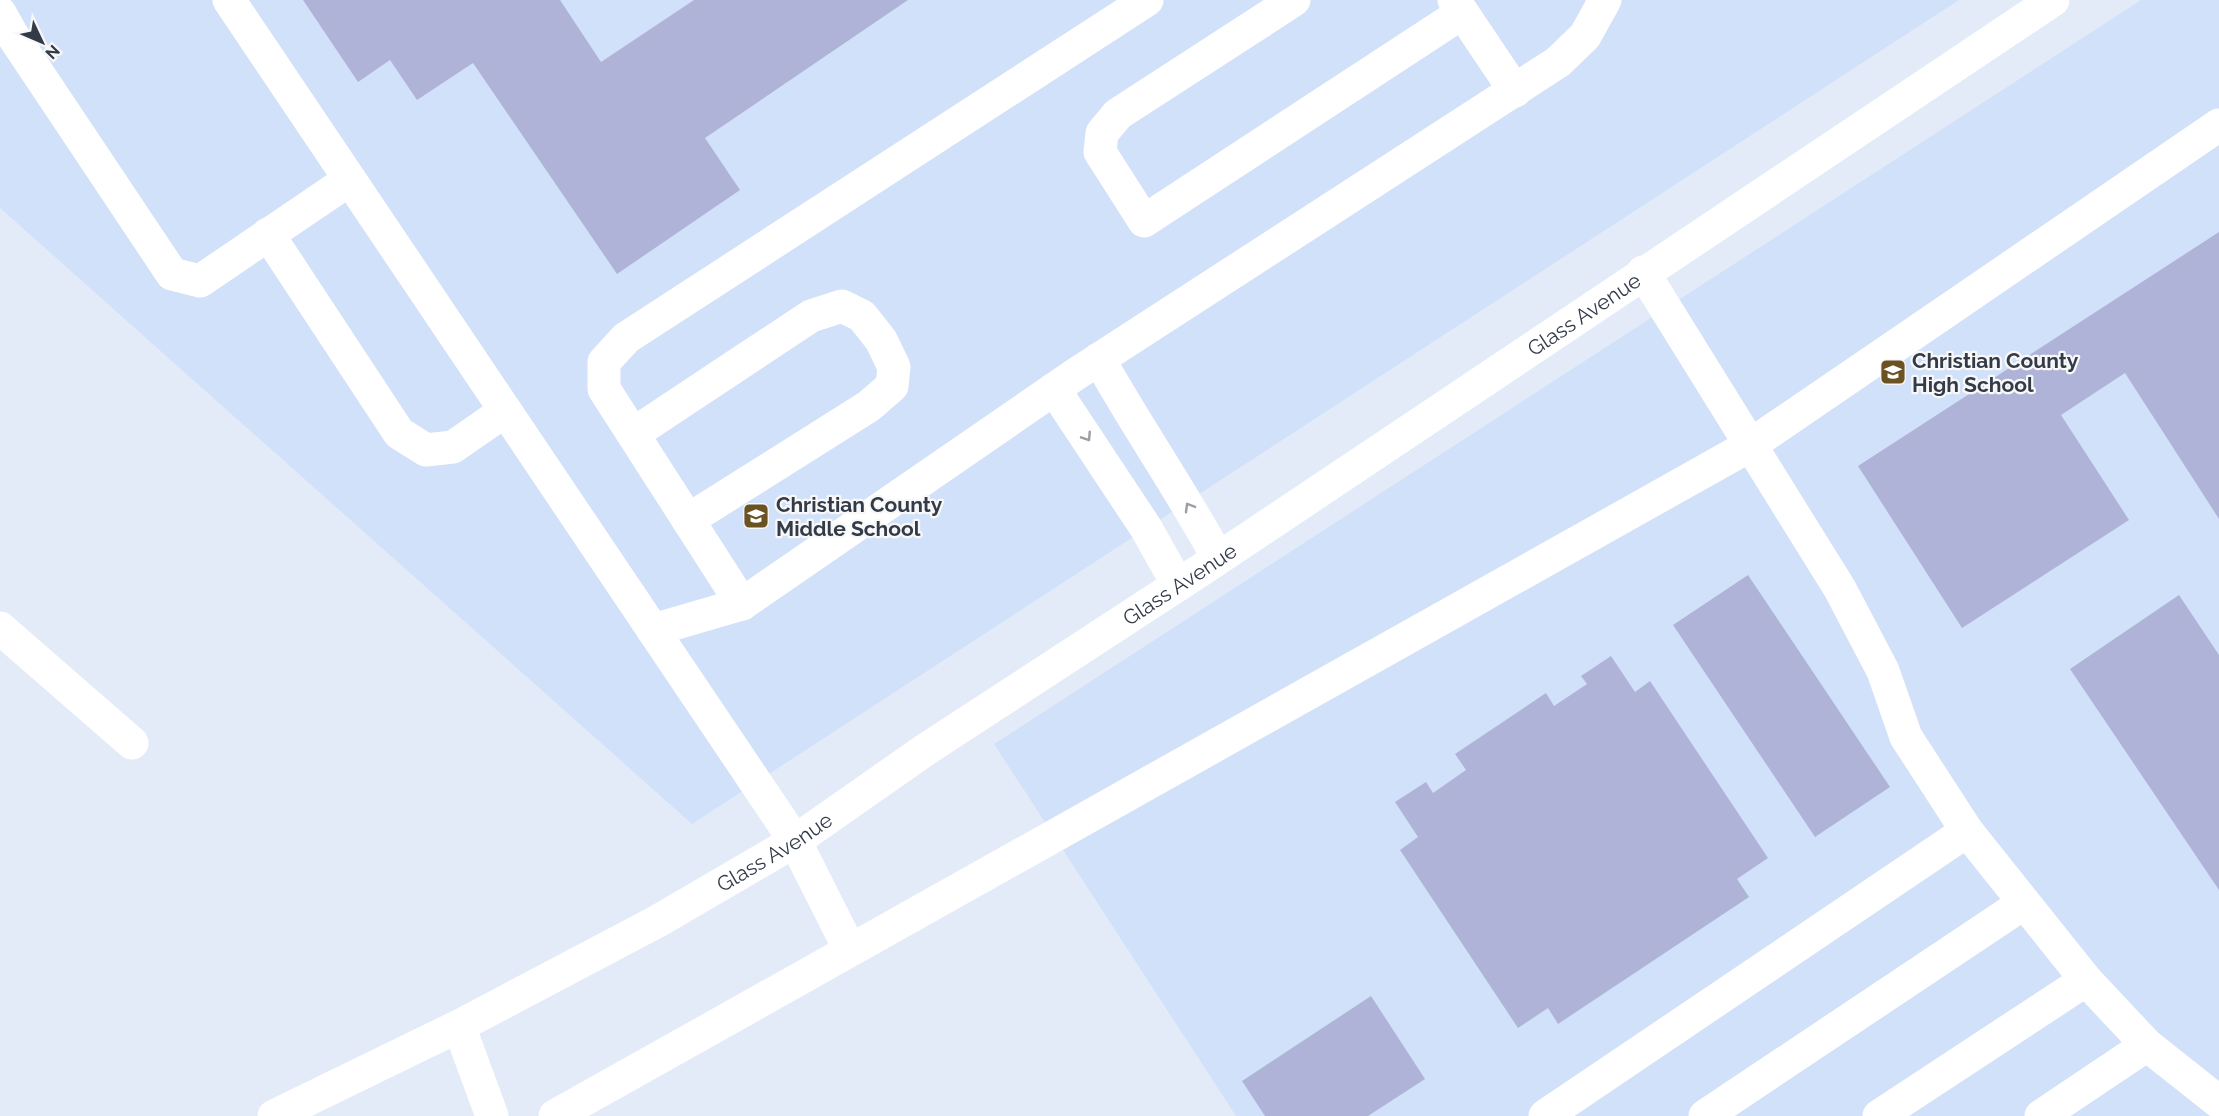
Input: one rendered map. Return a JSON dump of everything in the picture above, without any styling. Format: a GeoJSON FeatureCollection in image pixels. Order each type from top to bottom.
{"type":"FeatureCollection","features":[{"type":"Feature","properties":{"kind":"street"},"geometry":{"type":"LineString","coordinates":[[229,0],[795,841],[850,950]]}},
{"type":"Feature","properties":{"kind":"street"},"geometry":{"type":"LineString","coordinates":[[742,604],[604,389],[604,362],[626,338],[1147,0]]}},
{"type":"Feature","properties":{"kind":"street"},"geometry":{"type":"LineString","coordinates":[[1294,0],[1118,114],[1102,133],[1100,152],[1144,221],[1458,7],[1515,91]]}},
{"type":"Feature","properties":{"kind":"street"},"geometry":{"type":"LineString","coordinates":[[653,630],[742,604],[1099,359],[1558,62],[1585,36],[1605,0]]}},
{"type":"Feature","properties":{"kind":"street","name":"Glass Avenue"},"geometry":{"type":"LineString","coordinates":[[274,1116],[459,1026],[658,921],[795,841],[925,750],[1178,585],[2053,0]]}},
{"type":"Feature","properties":{"kind":"street"},"geometry":{"type":"LineString","coordinates":[[0,13],[13,36],[172,274],[200,280],[349,180]]}},
{"type":"Feature","properties":{"kind":"street"},"geometry":{"type":"LineString","coordinates":[[555,1116],[1749,446],[2219,125]]}},
{"type":"Feature","properties":{"kind":"street"},"geometry":{"type":"LineString","coordinates":[[268,234],[399,433],[426,450],[453,447],[505,411]]}},
{"type":"Feature","properties":{"kind":"street"},"geometry":{"type":"LineString","coordinates":[[1643,272],[1749,446],[1840,589],[1883,671],[1906,736],[1967,831],[2086,980],[2147,1046],[2219,1102]]}},
{"type":"Feature","properties":{"kind":"street"},"geometry":{"type":"LineString","coordinates":[[633,434],[811,315],[842,306],[862,316],[881,340],[894,367],[892,386],[869,406],[688,520]]}},
{"type":"Feature","properties":{"kind":"street"},"geometry":{"type":"LineString","coordinates":[[1099,359],[1218,558]]}},
{"type":"Feature","properties":{"kind":"street"},"geometry":{"type":"LineString","coordinates":[[1054,389],[1140,519],[1178,585]]}},
{"type":"Feature","properties":{"kind":"street"},"geometry":{"type":"LineString","coordinates":[[0,628],[132,744]]}},
{"type":"Feature","properties":{"kind":"street"},"geometry":{"type":"LineString","coordinates":[[1545,1116],[1967,831]]}},
{"type":"Feature","properties":{"kind":"street"},"geometry":{"type":"LineString","coordinates":[[1705,1116],[2024,903]]}},
{"type":"Feature","properties":{"kind":"street"},"geometry":{"type":"LineString","coordinates":[[1879,1116],[2086,980]]}},
{"type":"Feature","properties":{"kind":"street"},"geometry":{"type":"LineString","coordinates":[[459,1026],[492,1116]]}},
{"type":"Feature","properties":{"kind":"street"},"geometry":{"type":"LineString","coordinates":[[2041,1116],[2147,1046]]}},
{"type":"Feature","properties":{"kind":"shaded area","name":"Christian County Middle School"},"geometry":{"type":"Polygon","coordinates":[[[0,0],[1959,0],[692,824],[0,208],[0,0]]]}},
{"type":"Feature","properties":{"kind":"shaded area","name":"Christian County High School"},"geometry":{"type":"Polygon","coordinates":[[[2141,0],[2219,0],[2219,1116],[1236,1116],[994,744],[2141,0]]]}},
{"type":"Feature","properties":{"kind":"building"},"geometry":{"type":"Polygon","coordinates":[[[303,0],[560,0],[601,62],[694,0],[908,0],[705,138],[740,190],[617,274],[473,63],[417,100],[390,60],[358,82],[303,0]]]}},
{"type":"Feature","properties":{"kind":"building"},"geometry":{"type":"Polygon","coordinates":[[[2219,232],[2219,519],[2125,373],[2061,415],[2129,520],[1962,628],[1858,466],[2219,232]]]}},
{"type":"Feature","properties":{"kind":"building"},"geometry":{"type":"Polygon","coordinates":[[[1748,575],[1890,787],[1815,837],[1673,625],[1748,575]]]}},
{"type":"Feature","properties":{"kind":"building"},"geometry":{"type":"Polygon","coordinates":[[[2179,595],[2219,655],[2219,890],[2070,669],[2179,595]]]}},
{"type":"Feature","properties":{"kind":"building"},"geometry":{"type":"Polygon","coordinates":[[[1611,656],[1635,692],[1650,681],[1768,858],[1737,879],[1749,897],[1558,1024],[1548,1008],[1518,1028],[1400,850],[1418,837],[1395,802],[1426,782],[1433,793],[1466,770],[1455,754],[1546,693],[1554,706],[1587,684],[1581,676],[1611,656]]]}},
{"type":"Feature","properties":{"kind":"building"},"geometry":{"type":"Polygon","coordinates":[[[1371,996],[1425,1079],[1368,1116],[1265,1116],[1242,1081],[1371,996]]]}},
{"type":"Feature","properties":{"kind":"place","name":"Christian County High School"},"geometry":{"type":"Point","coordinates":[1893,372]}},
{"type":"Feature","properties":{"kind":"place","name":"Christian County Middle School"},"geometry":{"type":"Point","coordinates":[756,516]}}]}
